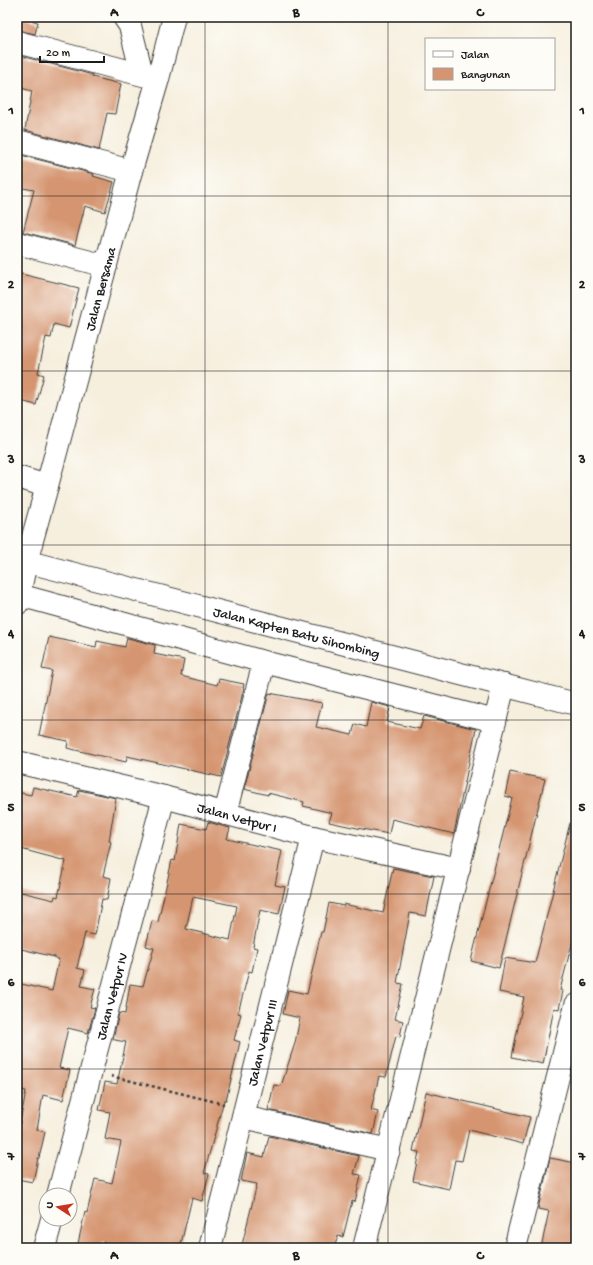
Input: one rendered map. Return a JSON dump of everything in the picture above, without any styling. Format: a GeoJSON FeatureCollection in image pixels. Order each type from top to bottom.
{"type":"FeatureCollection","features":[{"type":"Feature","properties":{"kind":"street"},"geometry":{"type":"LineString","coordinates":[[124,17],[130,26],[150,77]]}},
{"type":"Feature","properties":{"kind":"street","name":"Jalan Bersama"},"geometry":{"type":"LineString","coordinates":[[18,599],[22,561],[46,486],[106,266],[131,171],[150,77],[174,17]]}},
{"type":"Feature","properties":{"kind":"street"},"geometry":{"type":"LineString","coordinates":[[17,42],[150,77]]}},
{"type":"Feature","properties":{"kind":"street"},"geometry":{"type":"LineString","coordinates":[[17,141],[131,171]]}},
{"type":"Feature","properties":{"kind":"street"},"geometry":{"type":"LineString","coordinates":[[17,243],[106,266]]}},
{"type":"Feature","properties":{"kind":"street"},"geometry":{"type":"LineString","coordinates":[[17,477],[46,486]]}},
{"type":"Feature","properties":{"kind":"street","name":"Jalan Kapten Batu Sihombing"},"geometry":{"type":"LineString","coordinates":[[22,561],[576,704]]}},
{"type":"Feature","properties":{"kind":"street"},"geometry":{"type":"LineString","coordinates":[[18,599],[495,721]]}},
{"type":"Feature","properties":{"kind":"street"},"geometry":{"type":"LineString","coordinates":[[225,814],[264,662]]}},
{"type":"Feature","properties":{"kind":"street"},"geometry":{"type":"LineString","coordinates":[[364,1248],[504,685]]}},
{"type":"Feature","properties":{"kind":"street","name":"Jalan Vetpur I"},"geometry":{"type":"LineString","coordinates":[[17,762],[164,797],[313,837],[459,869]]}},
{"type":"Feature","properties":{"kind":"street","name":"Jalan Vetpur IV"},"geometry":{"type":"LineString","coordinates":[[60,1187],[164,797]]}},
{"type":"Feature","properties":{"kind":"street","name":"Jalan Vetpur III"},"geometry":{"type":"LineString","coordinates":[[210,1248],[313,837]]}},
{"type":"Feature","properties":{"kind":"street"},"geometry":{"type":"LineString","coordinates":[[515,1248],[576,1005]]}},
{"type":"Feature","properties":{"kind":"street"},"geometry":{"type":"LineString","coordinates":[[244,1114],[389,1150]]}},
{"type":"Feature","properties":{"kind":"street"},"geometry":{"type":"LineString","coordinates":[[44,1248],[50,1227]]}},
{"type":"Feature","properties":{"kind":"path"},"geometry":{"type":"LineString","coordinates":[[91,1071],[244,1114]]}},
{"type":"Feature","properties":{"kind":"building"},"geometry":{"type":"Polygon","coordinates":[[[21,18],[38,22],[35,34],[17,30],[21,18]]]}},
{"type":"Feature","properties":{"kind":"building"},"geometry":{"type":"Polygon","coordinates":[[[17,55],[121,84],[115,114],[107,113],[99,150],[25,130],[32,91],[17,87],[17,55]]]}},
{"type":"Feature","properties":{"kind":"building"},"geometry":{"type":"Polygon","coordinates":[[[17,154],[94,174],[93,176],[114,182],[105,212],[85,206],[75,245],[23,232],[34,190],[17,187],[17,154]]]}},
{"type":"Feature","properties":{"kind":"building"},"geometry":{"type":"Polygon","coordinates":[[[17,273],[79,288],[69,328],[54,324],[51,338],[46,337],[38,373],[44,375],[36,405],[17,400],[17,273]]]}},
{"type":"Feature","properties":{"kind":"building"},"geometry":{"type":"Polygon","coordinates":[[[49,637],[96,647],[97,641],[125,647],[128,638],[155,645],[154,654],[184,660],[181,676],[217,685],[219,679],[244,684],[221,777],[127,756],[126,762],[67,748],[68,741],[39,735],[52,671],[42,669],[49,637]]]}},
{"type":"Feature","properties":{"kind":"building"},"geometry":{"type":"Polygon","coordinates":[[[269,693],[322,703],[316,727],[352,735],[355,724],[366,727],[371,702],[390,707],[387,722],[420,729],[424,716],[476,729],[454,834],[392,819],[389,834],[329,822],[332,813],[303,806],[304,802],[244,789],[269,693]]]}},
{"type":"Feature","properties":{"kind":"building"},"geometry":{"type":"Polygon","coordinates":[[[510,772],[545,779],[499,968],[471,961],[512,798],[505,796],[510,772]]]}},
{"type":"Feature","properties":{"kind":"building"},"geometry":{"type":"Polygon","coordinates":[[[33,787],[77,797],[79,790],[116,798],[109,841],[111,842],[103,876],[111,878],[107,900],[102,899],[95,935],[85,933],[77,968],[85,970],[81,986],[95,989],[90,1007],[95,1008],[88,1033],[68,1028],[59,1068],[70,1070],[63,1100],[43,1095],[37,1130],[45,1132],[33,1182],[17,1179],[17,1138],[26,1091],[17,1089],[17,983],[52,991],[59,959],[17,948],[17,891],[54,900],[55,896],[58,897],[66,861],[17,848],[17,792],[31,795],[33,787]]]}},
{"type":"Feature","properties":{"kind":"building"},"geometry":{"type":"Polygon","coordinates":[[[208,822],[230,828],[227,839],[282,851],[275,885],[285,887],[279,914],[260,910],[253,947],[257,948],[252,972],[249,971],[238,1013],[241,1014],[234,1040],[240,1042],[226,1100],[224,1100],[204,1173],[209,1174],[202,1201],[192,1198],[180,1248],[132,1248],[103,1242],[102,1248],[77,1248],[85,1212],[87,1213],[95,1179],[112,1183],[121,1142],[105,1139],[110,1112],[99,1110],[105,1082],[117,1084],[126,1042],[113,1039],[119,1013],[125,1014],[130,984],[143,986],[154,948],[146,946],[152,921],[158,922],[172,860],[175,861],[181,824],[206,829],[208,822]],[[193,897],[186,929],[230,940],[237,906],[193,897]]]}},
{"type":"Feature","properties":{"kind":"building"},"geometry":{"type":"Polygon","coordinates":[[[570,823],[576,824],[576,928],[560,990],[563,991],[559,1009],[554,1008],[543,1064],[512,1057],[524,997],[499,992],[505,958],[535,963],[570,823]]]}},
{"type":"Feature","properties":{"kind":"building"},"geometry":{"type":"Polygon","coordinates":[[[393,868],[434,876],[426,916],[410,913],[397,983],[403,984],[395,1019],[403,1021],[400,1037],[396,1036],[386,1077],[379,1076],[371,1110],[378,1112],[373,1134],[268,1110],[274,1085],[281,1086],[295,1043],[300,1018],[283,1014],[288,990],[307,994],[329,903],[344,906],[344,904],[383,913],[393,868]]]}},
{"type":"Feature","properties":{"kind":"building"},"geometry":{"type":"Polygon","coordinates":[[[426,1092],[530,1117],[523,1144],[469,1130],[462,1161],[455,1160],[449,1189],[413,1181],[419,1152],[413,1151],[426,1092]]]}},
{"type":"Feature","properties":{"kind":"building"},"geometry":{"type":"Polygon","coordinates":[[[269,1136],[359,1156],[354,1174],[361,1175],[355,1202],[352,1201],[343,1237],[338,1236],[334,1248],[256,1248],[242,1245],[257,1184],[241,1181],[247,1153],[264,1157],[269,1136]]]}},
{"type":"Feature","properties":{"kind":"building"},"geometry":{"type":"Polygon","coordinates":[[[550,1158],[576,1163],[576,1248],[541,1248],[549,1211],[538,1209],[550,1158]]]}}]}
